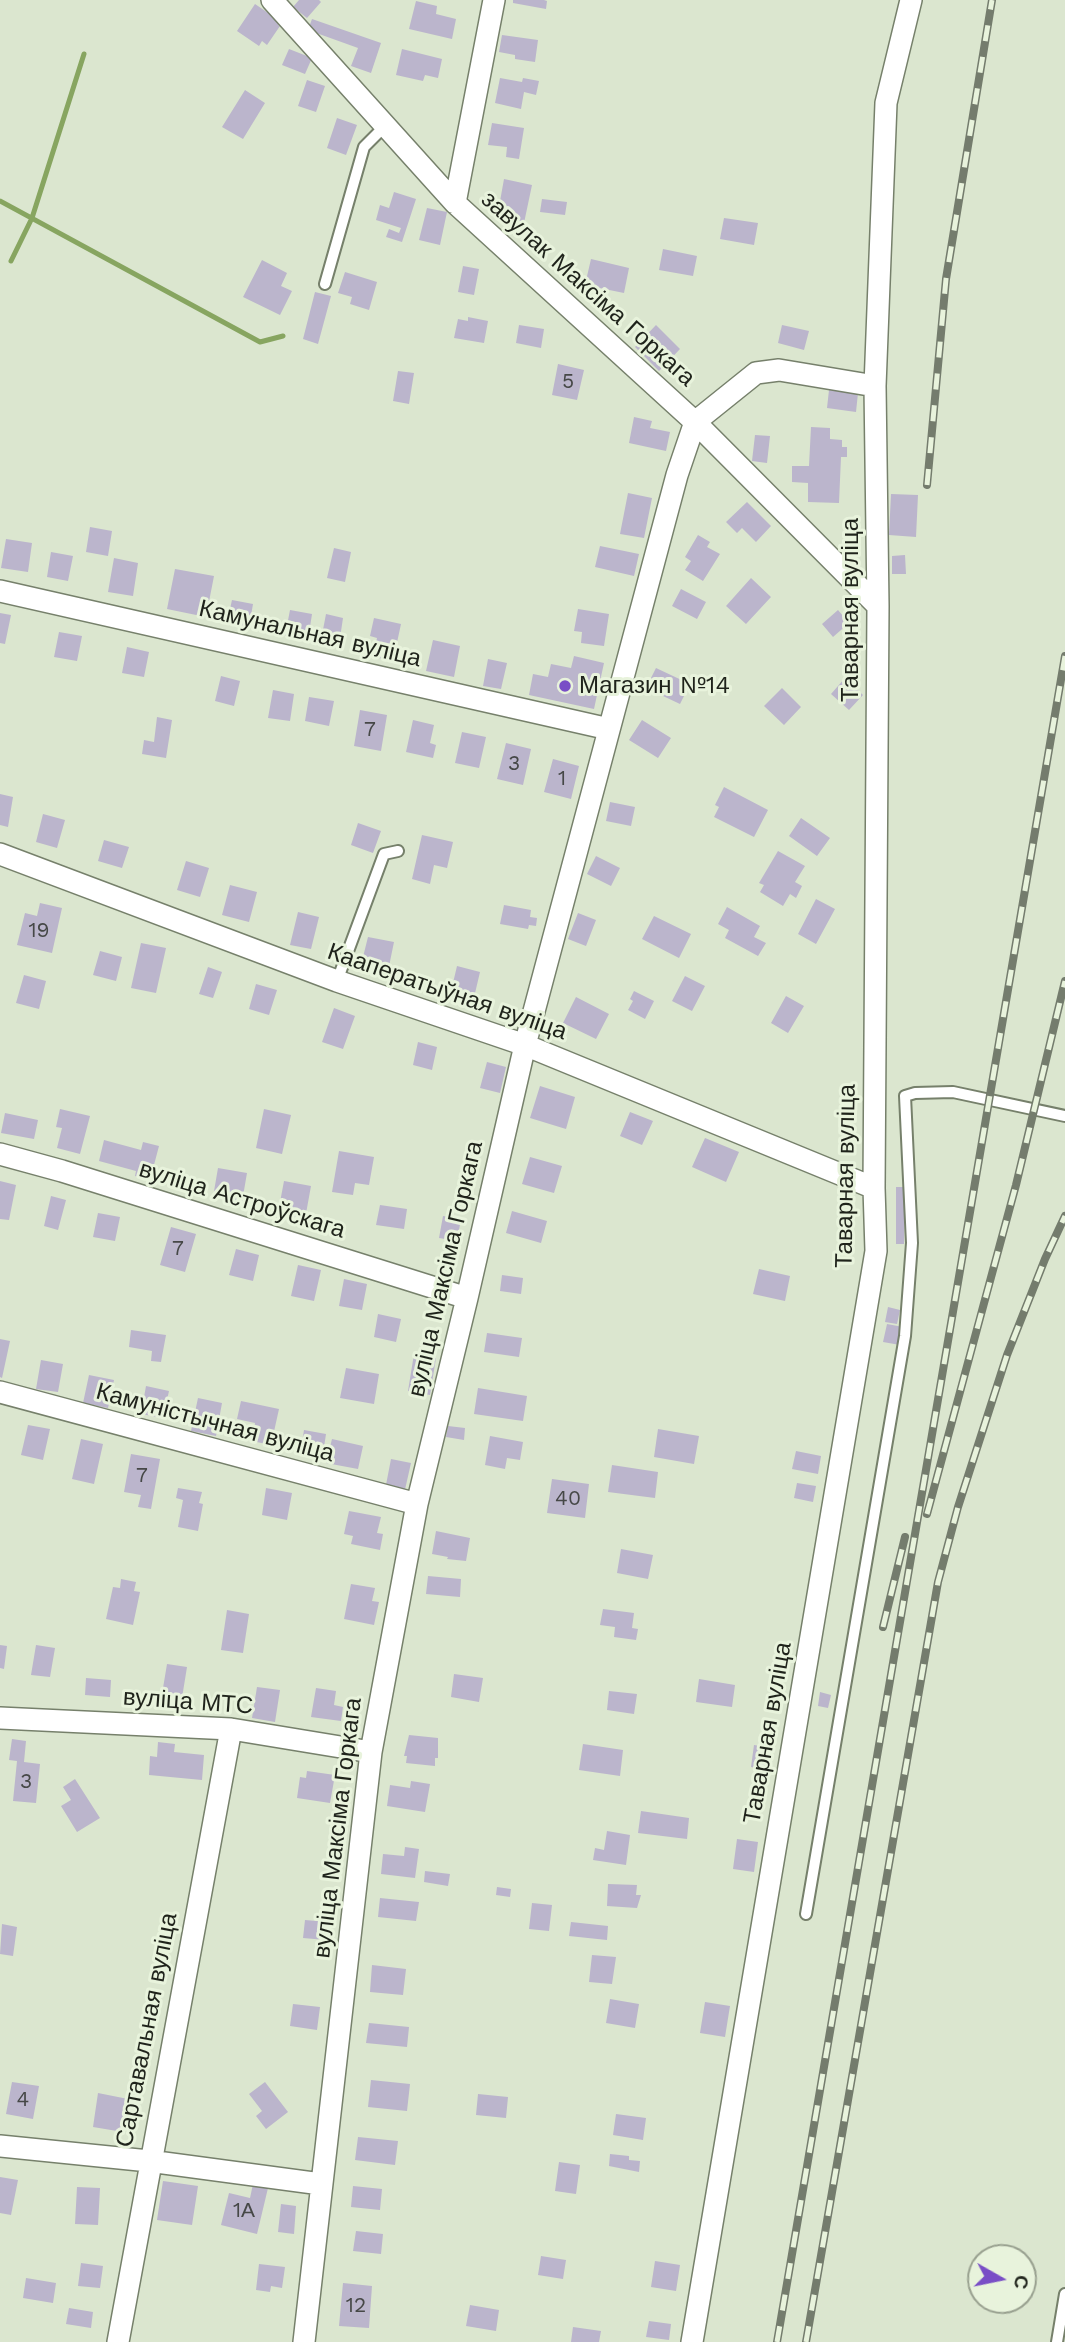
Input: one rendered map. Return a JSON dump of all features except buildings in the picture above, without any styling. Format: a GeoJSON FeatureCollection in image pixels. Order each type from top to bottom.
{"type":"FeatureCollection","features":[{"type":"Feature","properties":{"kind":"street","name":"завулак Максіма Горкага"},"geometry":{"type":"LineString","coordinates":[[272,0],[454,203],[695,422],[878,606]]}},
{"type":"Feature","properties":{"kind":"street"},"geometry":{"type":"LineString","coordinates":[[454,203],[494,0]]}},
{"type":"Feature","properties":{"kind":"street","name":"Таварная вуліца"},"geometry":{"type":"LineString","coordinates":[[692,2342],[876,1251],[874,1188],[878,606],[875,386],[886,103],[911,0]]}},
{"type":"Feature","properties":{"kind":"street"},"geometry":{"type":"LineString","coordinates":[[695,422],[756,373],[779,370],[875,386]]}},
{"type":"Feature","properties":{"kind":"street","name":"вуліца Максіма Горкага"},"geometry":{"type":"LineString","coordinates":[[304,2342],[371,1752],[417,1504],[524,1045],[677,475],[695,422]]}},
{"type":"Feature","properties":{"kind":"street","name":"Камунальная вуліца"},"geometry":{"type":"LineString","coordinates":[[0,591],[609,729]]}},
{"type":"Feature","properties":{"kind":"street","name":"Кааператыўная вуліца"},"geometry":{"type":"LineString","coordinates":[[0,854],[337,981],[524,1045],[874,1188]]}},
{"type":"Feature","properties":{"kind":"street","name":"вуліца Астроўскага"},"geometry":{"type":"LineString","coordinates":[[0,1154],[467,1298]]}},
{"type":"Feature","properties":{"kind":"street","name":"Камуністычная вуліца"},"geometry":{"type":"LineString","coordinates":[[0,1392],[417,1504]]}},
{"type":"Feature","properties":{"kind":"street","name":"вуліца МТС"},"geometry":{"type":"LineString","coordinates":[[0,1718],[231,1729],[371,1752]]}},
{"type":"Feature","properties":{"kind":"street","name":"Сартавальная вуліца"},"geometry":{"type":"LineString","coordinates":[[118,2342],[149,2161],[231,1729]]}},
{"type":"Feature","properties":{"kind":"street"},"geometry":{"type":"LineString","coordinates":[[0,2146],[149,2161],[321,2184]]}},
{"type":"Feature","properties":{"kind":"lane"},"geometry":{"type":"LineString","coordinates":[[325,284],[365,147],[385,126]]}},
{"type":"Feature","properties":{"kind":"lane"},"geometry":{"type":"LineString","coordinates":[[337,981],[384,854],[398,851]]}},
{"type":"Feature","properties":{"kind":"lane"},"geometry":{"type":"LineString","coordinates":[[806,1914],[905,1336],[912,1243],[905,1096],[915,1093],[953,1092],[1065,1115]]}},
{"type":"Feature","properties":{"kind":"lane"},"geometry":{"type":"LineString","coordinates":[[1057,2342],[1065,2294]]}},
{"type":"Feature","properties":{"kind":"waterway"},"geometry":{"type":"LineString","coordinates":[[11,261],[32,218],[84,54]]}},
{"type":"Feature","properties":{"kind":"waterway"},"geometry":{"type":"LineString","coordinates":[[0,201],[260,342],[283,336]]}},
{"type":"Feature","properties":{"kind":"railway"},"geometry":{"type":"LineString","coordinates":[[927,485],[946,279],[992,0]]}},
{"type":"Feature","properties":{"kind":"railway"},"geometry":{"type":"LineString","coordinates":[[777,2342],[1065,656]]}},
{"type":"Feature","properties":{"kind":"railway"},"geometry":{"type":"LineString","coordinates":[[927,1514],[1016,1185],[1065,981]]}},
{"type":"Feature","properties":{"kind":"railway"},"geometry":{"type":"LineString","coordinates":[[806,2342],[938,1582],[958,1507],[1007,1355],[1065,1216]]}},
{"type":"Feature","properties":{"kind":"railway"},"geometry":{"type":"LineString","coordinates":[[883,1627],[905,1537]]}},
{"type":"Feature","properties":{"kind":"place","name":"Магазин №14"},"geometry":{"type":"Point","coordinates":[565,686]}}]}
